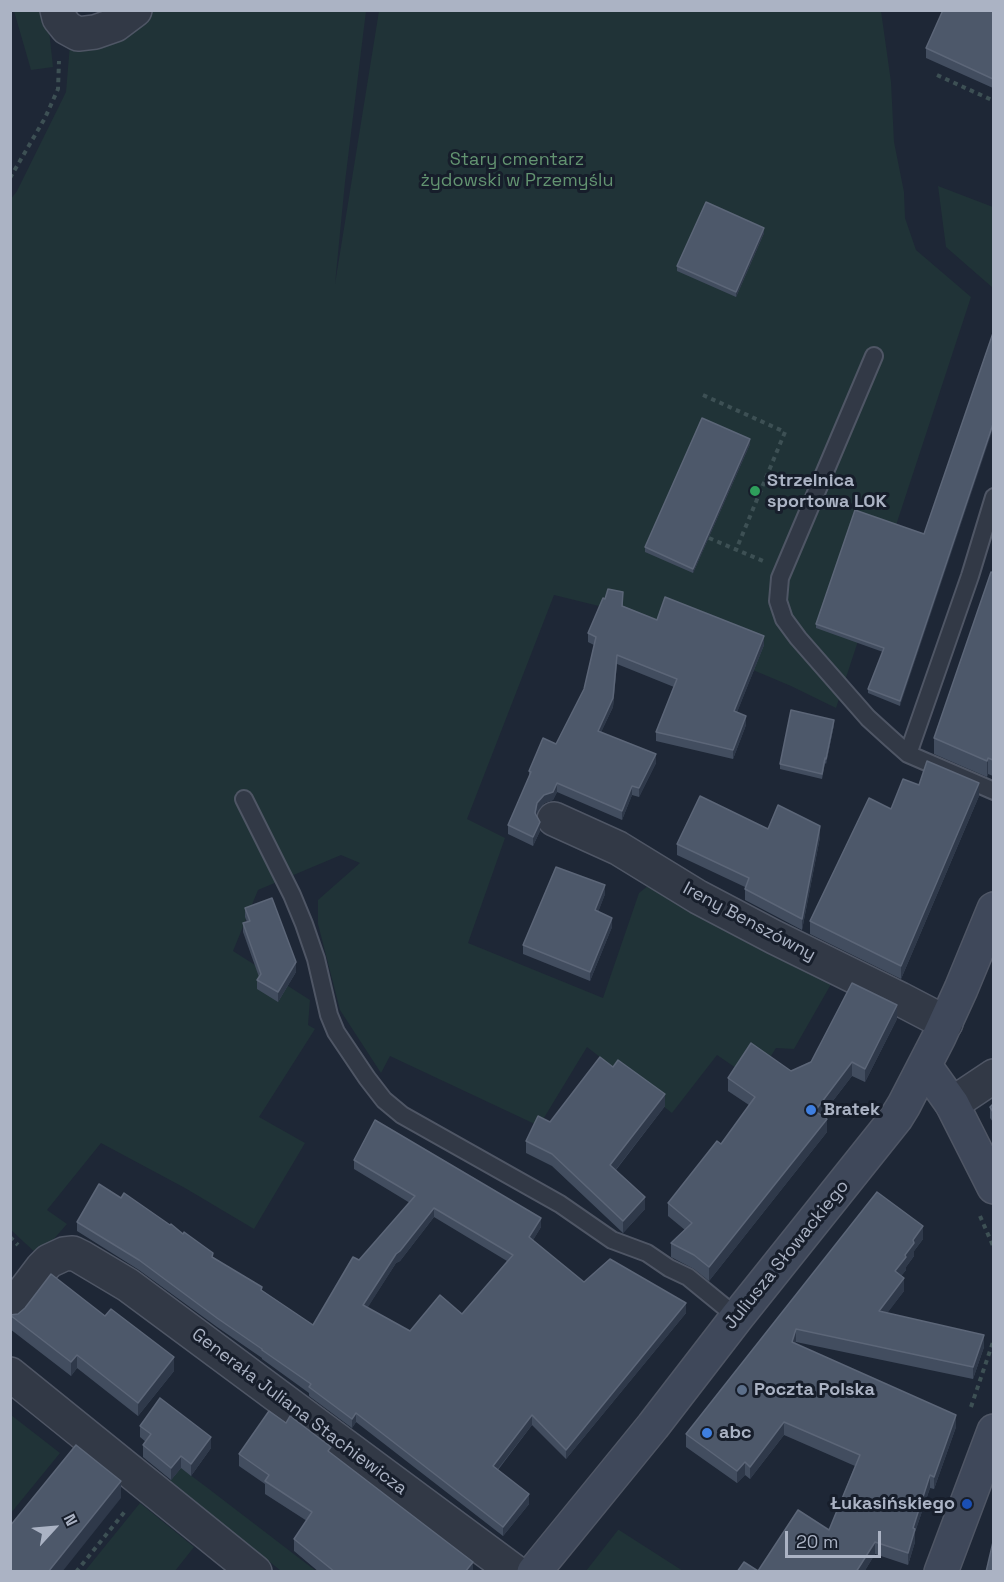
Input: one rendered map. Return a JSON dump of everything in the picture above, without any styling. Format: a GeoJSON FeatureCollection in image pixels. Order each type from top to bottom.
{"type":"FeatureCollection","features":[{"type":"Feature","properties":{"kind":"street"},"geometry":{"type":"LineString","coordinates":[[62,19],[78,34],[96,32],[115,25],[135,10]]}},
{"type":"Feature","properties":{"kind":"street","name":"Ireny Benszówny"},"geometry":{"type":"LineString","coordinates":[[554,819],[618,848],[698,897],[946,1023]]}},
{"type":"Feature","properties":{"kind":"street","name":"Juliusza Słowackiego"},"geometry":{"type":"LineString","coordinates":[[534,1572],[653,1426],[896,1118],[946,1023],[969,972],[993,909]]}},
{"type":"Feature","properties":{"kind":"street"},"geometry":{"type":"LineString","coordinates":[[925,1066],[952,1104],[993,1188]]}},
{"type":"Feature","properties":{"kind":"street"},"geometry":{"type":"LineString","coordinates":[[952,1104],[993,1076]]}},
{"type":"Feature","properties":{"kind":"street","name":"Generała Juliana Stachiewicza"},"geometry":{"type":"LineString","coordinates":[[10,1310],[50,1261],[64,1254],[81,1257],[128,1285],[515,1572]]}},
{"type":"Feature","properties":{"kind":"street"},"geometry":{"type":"LineString","coordinates":[[10,1374],[255,1572]]}},
{"type":"Feature","properties":{"kind":"street"},"geometry":{"type":"LineString","coordinates":[[941,1572],[993,1431]]}},
{"type":"Feature","properties":{"kind":"lane"},"geometry":{"type":"LineString","coordinates":[[874,356],[783,569],[777,590],[777,601],[784,619],[798,638],[868,718],[908,754],[993,791]]}},
{"type":"Feature","properties":{"kind":"lane"},"geometry":{"type":"LineString","coordinates":[[908,754],[970,576],[993,497]]}},
{"type":"Feature","properties":{"kind":"lane"},"geometry":{"type":"LineString","coordinates":[[244,799],[304,924],[316,959],[329,1015],[336,1032],[384,1100],[402,1115],[560,1204],[612,1240],[647,1253],[669,1268],[688,1277],[737,1317]]}},
{"type":"Feature","properties":{"kind":"path"},"geometry":{"type":"LineString","coordinates":[[10,178],[45,118],[58,90],[62,19]]}},
{"type":"Feature","properties":{"kind":"path"},"geometry":{"type":"LineString","coordinates":[[937,75],[993,101]]}},
{"type":"Feature","properties":{"kind":"path"},"geometry":{"type":"LineString","coordinates":[[703,395],[785,432],[736,550]]}},
{"type":"Feature","properties":{"kind":"path"},"geometry":{"type":"LineString","coordinates":[[708,538],[783,569]]}},
{"type":"Feature","properties":{"kind":"path"},"geometry":{"type":"LineString","coordinates":[[76,1572],[131,1503]]}},
{"type":"Feature","properties":{"kind":"green space"},"geometry":{"type":"Polygon","coordinates":[[[14,11],[47,11],[53,67],[31,70],[14,11]]]}},
{"type":"Feature","properties":{"kind":"green space","name":"Stary cmentarz żydowski w Przemyślu"},"geometry":{"type":"Polygon","coordinates":[[[148,11],[366,11],[335,284],[379,11],[881,11],[891,82],[894,142],[904,192],[905,218],[916,250],[971,297],[836,708],[791,686],[603,607],[554,595],[467,819],[505,838],[468,943],[603,998],[639,893],[649,885],[834,979],[794,1049],[776,1048],[755,1081],[717,1055],[672,1113],[587,1047],[539,1126],[390,1056],[381,1073],[340,1010],[318,924],[318,900],[360,863],[341,855],[258,890],[233,951],[310,1000],[308,1025],[315,1029],[259,1117],[305,1143],[254,1229],[185,1188],[101,1143],[47,1210],[67,1224],[39,1256],[11,1230],[10,200],[17,191],[66,92],[70,44],[148,11]]]}},
{"type":"Feature","properties":{"kind":"green space"},"geometry":{"type":"Polygon","coordinates":[[[938,186],[993,207],[993,288],[946,247],[938,186]]]}},
{"type":"Feature","properties":{"kind":"green space"},"geometry":{"type":"Polygon","coordinates":[[[11,1415],[60,1453],[11,1513],[11,1415]]]}},
{"type":"Feature","properties":{"kind":"green space"},"geometry":{"type":"Polygon","coordinates":[[[181,1468],[316,1571],[281,1571],[170,1481],[181,1468]]]}},
{"type":"Feature","properties":{"kind":"green space"},"geometry":{"type":"Polygon","coordinates":[[[140,1503],[194,1547],[175,1571],[85,1571],[140,1503]]]}},
{"type":"Feature","properties":{"kind":"green space"},"geometry":{"type":"Polygon","coordinates":[[[619,1530],[683,1571],[586,1571],[619,1530]]]}},
{"type":"Feature","properties":{"kind":"building"},"geometry":{"type":"Polygon","coordinates":[[[943,10],[993,10],[993,79],[926,48],[943,10]]]}},
{"type":"Feature","properties":{"kind":"building"},"geometry":{"type":"Polygon","coordinates":[[[706,202],[764,228],[736,292],[677,266],[706,202]]]}},
{"type":"Feature","properties":{"kind":"building"},"geometry":{"type":"Polygon","coordinates":[[[993,333],[993,424],[900,701],[868,689],[884,648],[816,624],[855,510],[924,534],[993,333]]]}},
{"type":"Feature","properties":{"kind":"building"},"geometry":{"type":"Polygon","coordinates":[[[702,418],[750,439],[693,569],[645,547],[702,418]]]}},
{"type":"Feature","properties":{"kind":"building"},"geometry":{"type":"Polygon","coordinates":[[[991,572],[993,573],[993,760],[988,758],[987,761],[934,738],[991,572]]]}},
{"type":"Feature","properties":{"kind":"building"},"geometry":{"type":"Polygon","coordinates":[[[608,589],[623,592],[622,606],[657,620],[665,597],[764,636],[734,711],[746,716],[733,750],[656,732],[677,679],[617,655],[613,698],[598,731],[656,754],[639,788],[632,786],[622,811],[557,783],[553,792],[544,795],[537,803],[535,813],[540,822],[533,837],[508,825],[543,738],[556,744],[584,689],[596,637],[588,633],[608,589]]]}},
{"type":"Feature","properties":{"kind":"building"},"geometry":{"type":"Polygon","coordinates":[[[791,710],[834,720],[822,774],[780,764],[791,710]]]}},
{"type":"Feature","properties":{"kind":"building"},"geometry":{"type":"Polygon","coordinates":[[[927,761],[979,783],[901,966],[810,921],[869,798],[891,809],[903,779],[919,785],[927,761]]]}},
{"type":"Feature","properties":{"kind":"building"},"geometry":{"type":"Polygon","coordinates":[[[700,796],[768,829],[778,805],[820,826],[802,919],[745,889],[749,878],[677,844],[700,796]]]}},
{"type":"Feature","properties":{"kind":"building"},"geometry":{"type":"Polygon","coordinates":[[[556,867],[605,885],[595,910],[612,918],[590,972],[523,945],[556,867]]]}},
{"type":"Feature","properties":{"kind":"building"},"geometry":{"type":"Polygon","coordinates":[[[272,898],[296,962],[278,992],[257,980],[261,974],[243,923],[250,921],[245,908],[272,898]]]}},
{"type":"Feature","properties":{"kind":"building"},"geometry":{"type":"Polygon","coordinates":[[[852,983],[897,1005],[865,1069],[852,1062],[815,1111],[827,1119],[709,1267],[694,1255],[671,1243],[692,1223],[668,1203],[717,1141],[721,1144],[755,1097],[728,1078],[751,1043],[791,1071],[811,1062],[852,983]]]}},
{"type":"Feature","properties":{"kind":"building"},"geometry":{"type":"Polygon","coordinates":[[[600,1057],[613,1067],[618,1060],[665,1094],[610,1165],[645,1197],[623,1221],[552,1154],[526,1141],[538,1116],[550,1122],[600,1057]]]}},
{"type":"Feature","properties":{"kind":"building"},"geometry":{"type":"Polygon","coordinates":[[[375,1120],[541,1218],[529,1237],[584,1282],[610,1259],[686,1303],[566,1450],[532,1415],[493,1466],[529,1494],[503,1527],[356,1413],[352,1419],[309,1387],[311,1384],[139,1260],[77,1222],[99,1184],[121,1198],[124,1193],[183,1234],[184,1232],[213,1253],[212,1257],[262,1287],[261,1290],[313,1325],[353,1257],[359,1260],[415,1196],[354,1160],[375,1120]],[[434,1208],[396,1254],[363,1305],[410,1331],[440,1295],[462,1314],[513,1255],[434,1208]]]}},
{"type":"Feature","properties":{"kind":"building"},"geometry":{"type":"Polygon","coordinates":[[[877,1192],[923,1226],[913,1240],[914,1243],[905,1255],[906,1257],[895,1271],[904,1278],[879,1311],[984,1335],[973,1367],[796,1329],[792,1342],[956,1415],[934,1477],[930,1475],[913,1528],[915,1529],[908,1553],[875,1542],[856,1572],[737,1572],[744,1562],[758,1571],[798,1510],[829,1530],[860,1455],[784,1422],[750,1467],[745,1462],[737,1471],[686,1434],[877,1192]]]}},
{"type":"Feature","properties":{"kind":"building"},"geometry":{"type":"Polygon","coordinates":[[[51,1274],[105,1316],[111,1309],[174,1357],[138,1403],[77,1355],[71,1362],[10,1315],[18,1314],[25,1308],[51,1274]]]}},
{"type":"Feature","properties":{"kind":"building"},"geometry":{"type":"Polygon","coordinates":[[[160,1398],[211,1437],[191,1464],[181,1456],[171,1468],[143,1445],[151,1434],[140,1426],[160,1398]]]}},
{"type":"Feature","properties":{"kind":"building"},"geometry":{"type":"Polygon","coordinates":[[[269,1411],[286,1423],[290,1416],[331,1447],[328,1451],[473,1562],[465,1572],[335,1572],[294,1539],[312,1512],[265,1481],[269,1475],[239,1454],[269,1411]]]}},
{"type":"Feature","properties":{"kind":"building"},"geometry":{"type":"Polygon","coordinates":[[[76,1445],[121,1481],[48,1572],[10,1572],[10,1526],[76,1445]]]}},
{"type":"Feature","properties":{"kind":"building"},"geometry":{"type":"Polygon","coordinates":[[[993,1542],[993,1572],[986,1572],[993,1542]]]}},
{"type":"Feature","properties":{"kind":"place","name":"Strzelnica sportowa LOK"},"geometry":{"type":"Point","coordinates":[755,491]}},
{"type":"Feature","properties":{"kind":"place","name":"Bratek"},"geometry":{"type":"Point","coordinates":[811,1110]}},
{"type":"Feature","properties":{"kind":"place","name":"Poczta Polska"},"geometry":{"type":"Point","coordinates":[742,1390]}},
{"type":"Feature","properties":{"kind":"place","name":"abc"},"geometry":{"type":"Point","coordinates":[707,1433]}},
{"type":"Feature","properties":{"kind":"place","name":"Łukasińskiego"},"geometry":{"type":"Point","coordinates":[967,1504]}}]}
